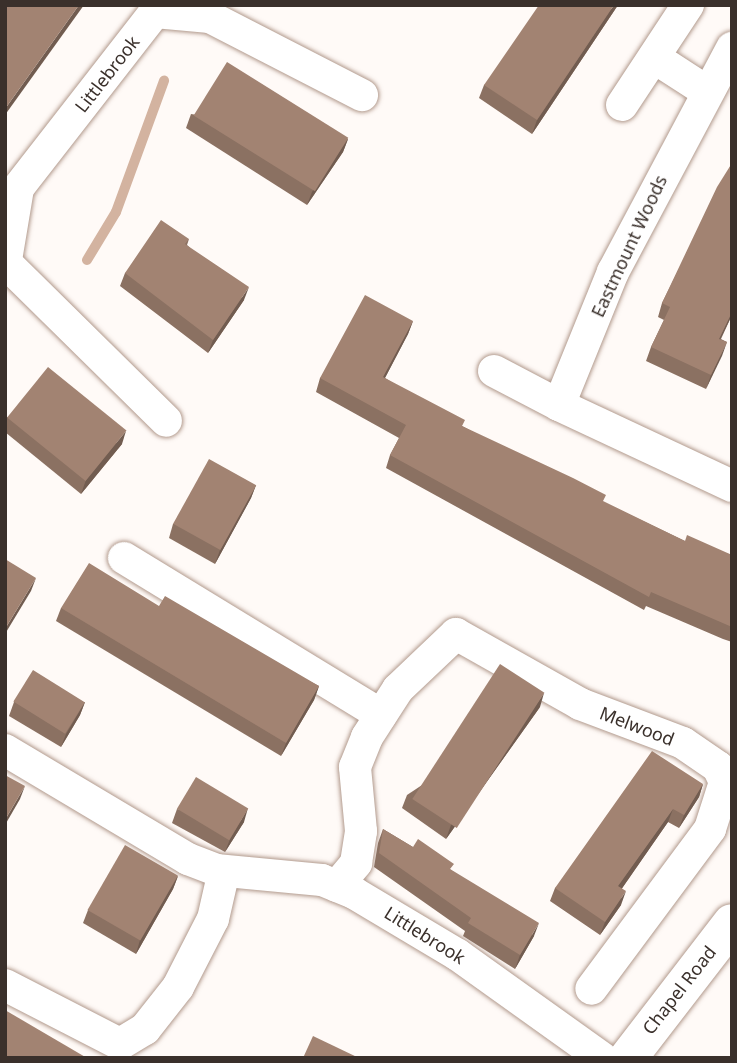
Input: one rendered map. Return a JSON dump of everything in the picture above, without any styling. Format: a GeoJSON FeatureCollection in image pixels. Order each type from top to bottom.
{"type":"FeatureCollection","features":[{"type":"Feature","properties":{"kind":"street"},"geometry":{"type":"LineString","coordinates":[[622,104],[688,5]]}},
{"type":"Feature","properties":{"kind":"street","name":"Littlebrook"},"geometry":{"type":"LineString","coordinates":[[166,421],[6,264],[18,188],[155,12],[210,17],[362,95]]}},
{"type":"Feature","properties":{"kind":"street","name":"Eastmount Woods"},"geometry":{"type":"LineString","coordinates":[[559,405],[613,272],[706,91],[732,48]]}},
{"type":"Feature","properties":{"kind":"street"},"geometry":{"type":"LineString","coordinates":[[655,58],[706,91]]}},
{"type":"Feature","properties":{"kind":"street"},"geometry":{"type":"LineString","coordinates":[[494,371],[559,405],[732,486]]}},
{"type":"Feature","properties":{"kind":"street"},"geometry":{"type":"LineString","coordinates":[[124,558],[381,715]]}},
{"type":"Feature","properties":{"kind":"street","name":"Melwood"},"geometry":{"type":"LineString","coordinates":[[337,886],[356,863],[361,831],[355,767],[381,715],[398,689],[456,634],[580,704],[682,743],[718,768],[725,782],[710,829],[591,989]]}},
{"type":"Feature","properties":{"kind":"street","name":"Littlebrook"},"geometry":{"type":"LineString","coordinates":[[5,750],[188,859],[224,871],[286,874],[337,886],[458,955],[603,1058]]}},
{"type":"Feature","properties":{"kind":"street"},"geometry":{"type":"LineString","coordinates":[[5,985],[120,1044],[145,1029],[178,987],[213,919],[224,871]]}},
{"type":"Feature","properties":{"kind":"street","name":"Chapel Road"},"geometry":{"type":"LineString","coordinates":[[628,1058],[732,923]]}},
{"type":"Feature","properties":{"kind":"building"},"geometry":{"type":"Polygon","coordinates":[[[5,5],[79,5],[5,109],[5,5]]]}},
{"type":"Feature","properties":{"kind":"building"},"geometry":{"type":"Polygon","coordinates":[[[539,5],[614,5],[537,120],[484,85],[539,5]]]}},
{"type":"Feature","properties":{"kind":"building"},"geometry":{"type":"Polygon","coordinates":[[[227,62],[348,138],[315,191],[194,115],[227,62]]]}},
{"type":"Feature","properties":{"kind":"building"},"geometry":{"type":"Polygon","coordinates":[[[732,163],[732,312],[719,339],[727,342],[711,375],[651,347],[670,307],[662,303],[717,187],[732,163]]]}},
{"type":"Feature","properties":{"kind":"building"},"geometry":{"type":"Polygon","coordinates":[[[161,220],[189,239],[185,244],[249,287],[213,340],[125,273],[161,220]]]}},
{"type":"Feature","properties":{"kind":"building"},"geometry":{"type":"Polygon","coordinates":[[[365,295],[413,321],[383,377],[465,420],[462,426],[606,495],[603,501],[685,541],[687,535],[732,555],[732,627],[651,592],[649,597],[390,455],[406,425],[320,378],[365,295]]]}},
{"type":"Feature","properties":{"kind":"building"},"geometry":{"type":"Polygon","coordinates":[[[48,367],[126,431],[86,481],[7,418],[48,367]]]}},
{"type":"Feature","properties":{"kind":"building"},"geometry":{"type":"Polygon","coordinates":[[[209,459],[256,485],[220,550],[173,524],[209,459]]]}},
{"type":"Feature","properties":{"kind":"building"},"geometry":{"type":"Polygon","coordinates":[[[5,559],[36,578],[5,629],[5,559]]]}},
{"type":"Feature","properties":{"kind":"building"},"geometry":{"type":"Polygon","coordinates":[[[89,563],[159,606],[165,596],[319,686],[286,743],[61,608],[89,563]]]}},
{"type":"Feature","properties":{"kind":"building"},"geometry":{"type":"Polygon","coordinates":[[[500,664],[544,693],[457,828],[412,799],[500,664]]]}},
{"type":"Feature","properties":{"kind":"building"},"geometry":{"type":"Polygon","coordinates":[[[33,670],[85,702],[65,734],[13,701],[33,670]]]}},
{"type":"Feature","properties":{"kind":"building"},"geometry":{"type":"Polygon","coordinates":[[[652,751],[703,784],[684,815],[673,809],[618,886],[626,891],[605,922],[555,888],[652,751]]]}},
{"type":"Feature","properties":{"kind":"building"},"geometry":{"type":"Polygon","coordinates":[[[5,775],[25,786],[5,820],[5,775]]]}},
{"type":"Feature","properties":{"kind":"building"},"geometry":{"type":"Polygon","coordinates":[[[196,777],[248,808],[229,840],[177,809],[196,777]]]}},
{"type":"Feature","properties":{"kind":"building"},"geometry":{"type":"Polygon","coordinates":[[[383,829],[413,847],[418,839],[454,864],[450,869],[539,923],[520,955],[468,923],[471,918],[379,853],[383,829]]]}},
{"type":"Feature","properties":{"kind":"building"},"geometry":{"type":"Polygon","coordinates":[[[125,845],[178,876],[140,940],[88,910],[125,845]]]}},
{"type":"Feature","properties":{"kind":"building"},"geometry":{"type":"Polygon","coordinates":[[[5,1010],[87,1058],[5,1058],[5,1010]]]}},
{"type":"Feature","properties":{"kind":"building"},"geometry":{"type":"Polygon","coordinates":[[[313,1036],[359,1058],[303,1058],[313,1036]]]}},
{"type":"Feature","properties":{"kind":"waterway"},"geometry":{"type":"LineString","coordinates":[[87,260],[116,212],[164,81]]}}]}
